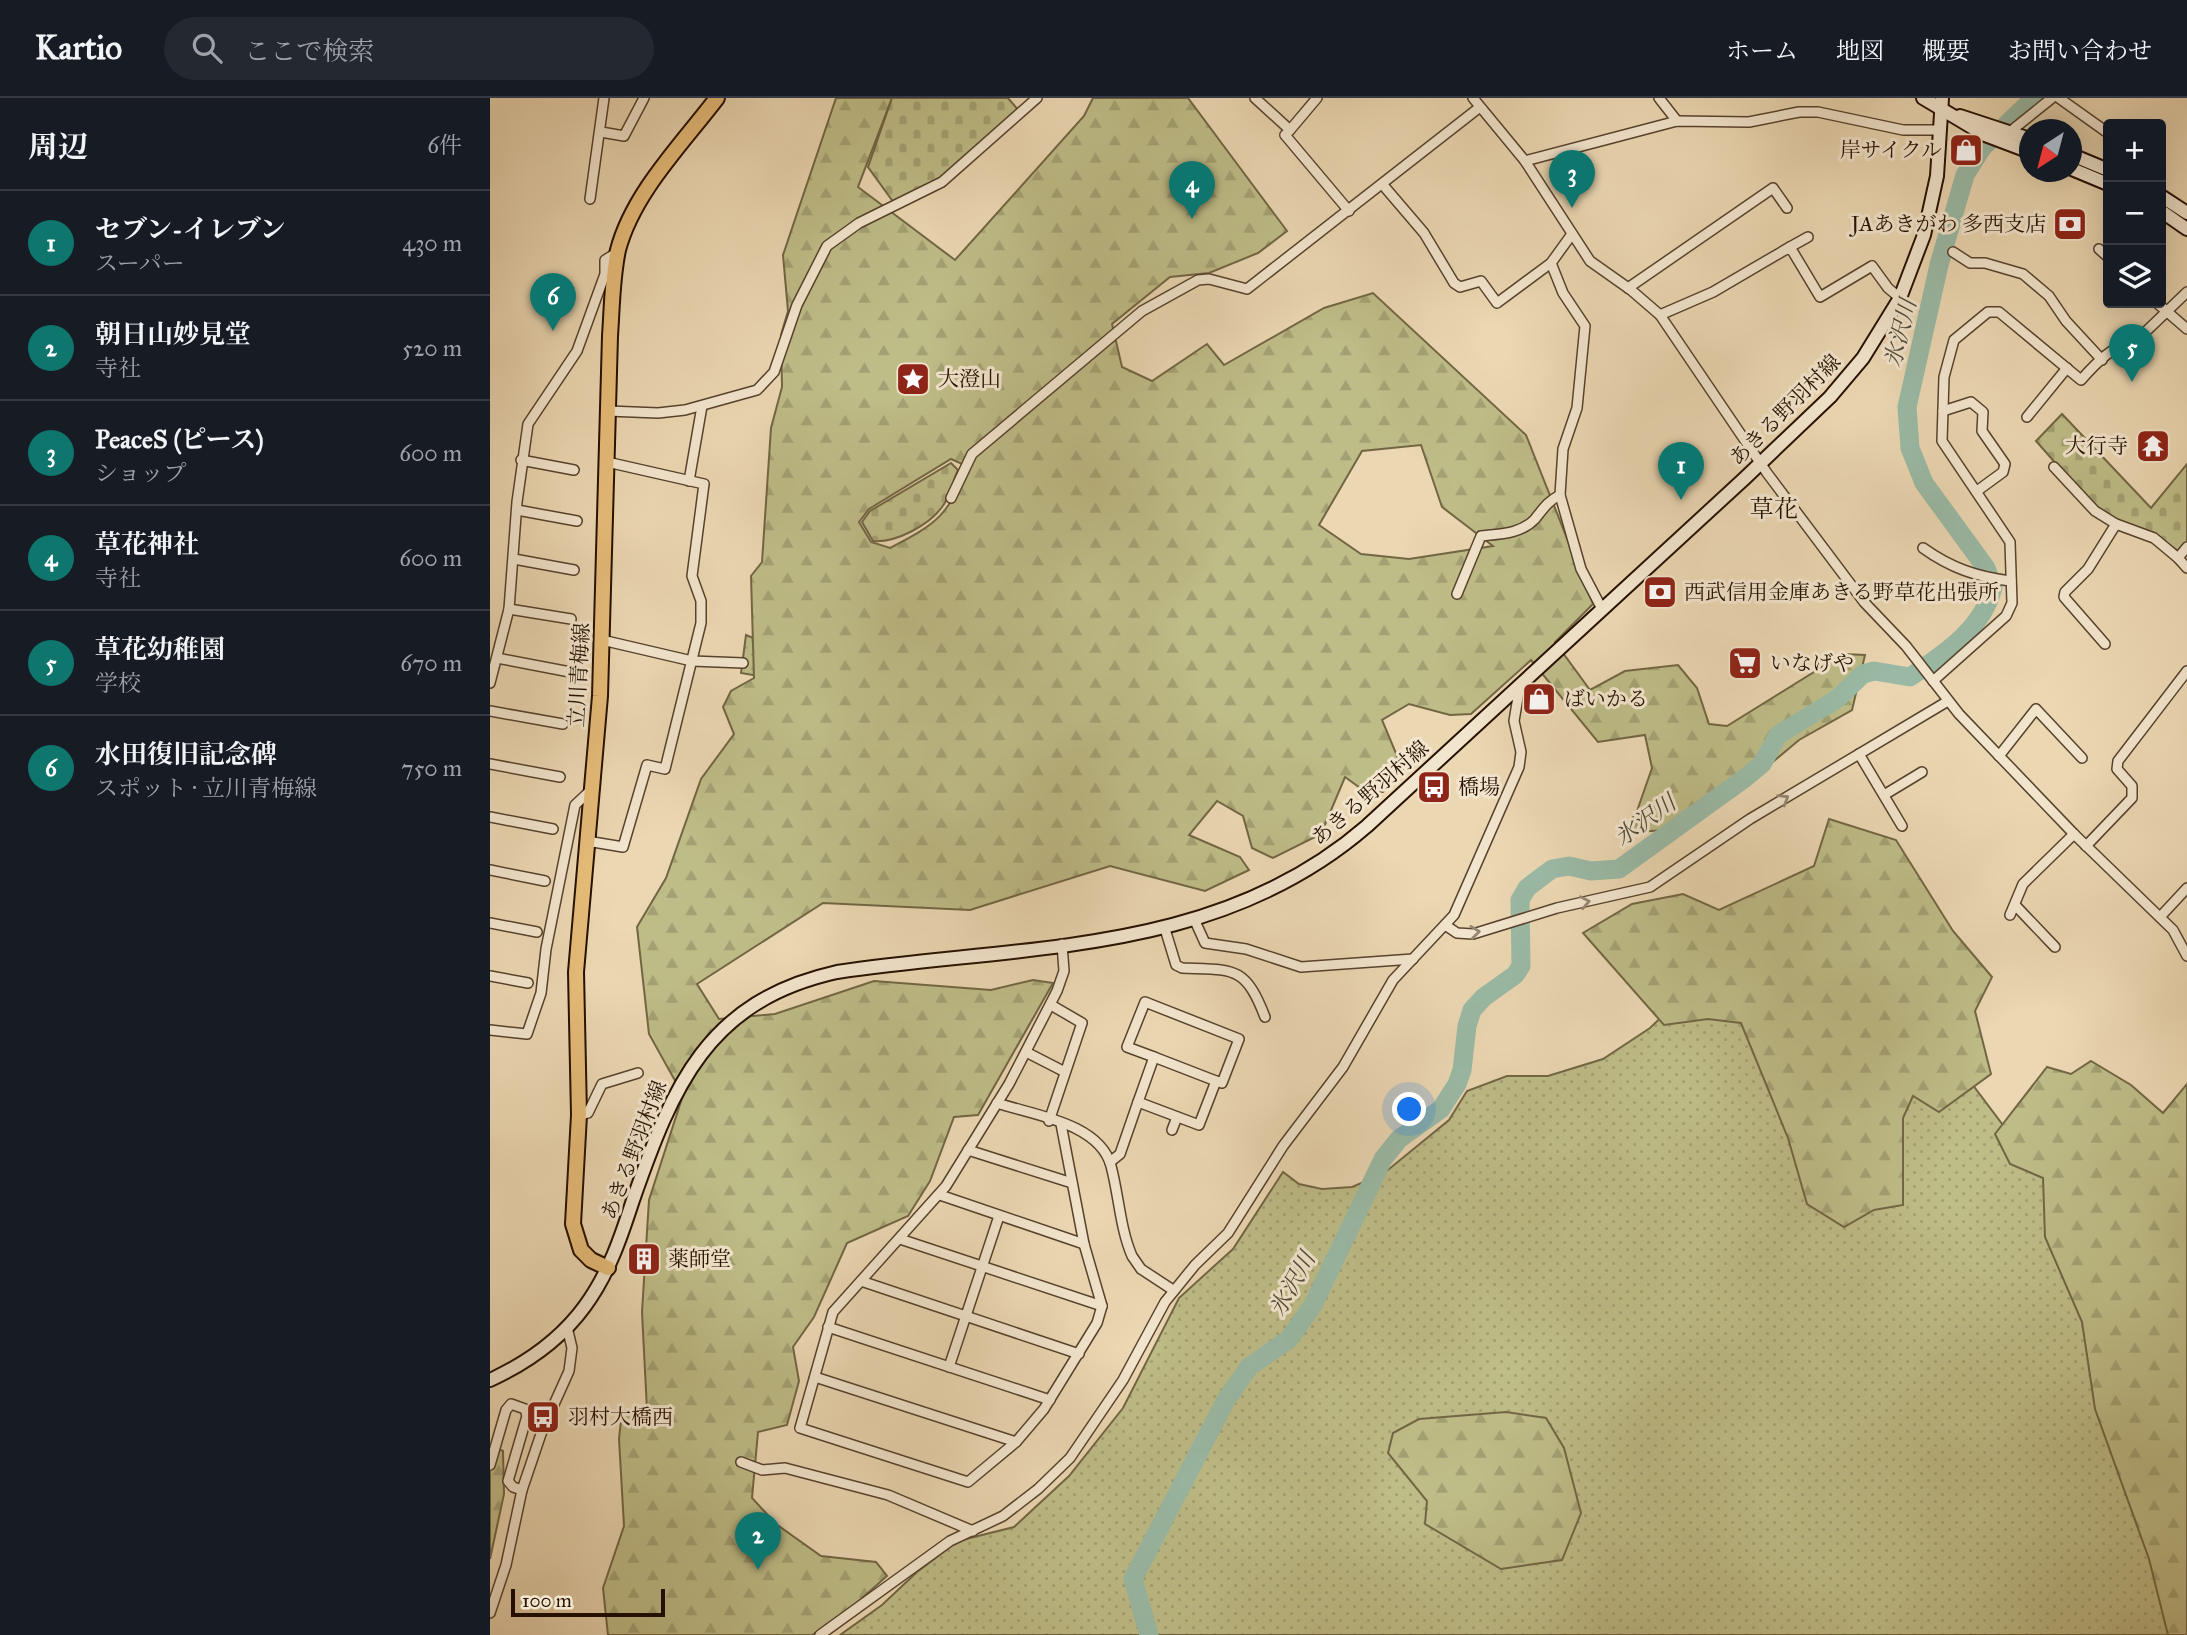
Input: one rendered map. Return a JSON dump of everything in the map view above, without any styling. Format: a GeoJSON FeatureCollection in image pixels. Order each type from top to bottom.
{"type":"FeatureCollection","features":[{"type":"Feature","properties":{"kind":"main road","name":"立川青梅線"},"geometry":{"type":"LineString","coordinates":[[608,1268],[584,1253],[574,1232],[579,1115],[575,988],[593,789],[602,640],[610,336],[618,252],[638,203],[717,98]]}},
{"type":"Feature","properties":{"kind":"main road"},"geometry":{"type":"LineString","coordinates":[[1923,98],[1942,105],[2019,146]]}},
{"type":"Feature","properties":{"kind":"main road","name":"あきる野羽村線"},"geometry":{"type":"LineString","coordinates":[[490,1380],[520,1365],[554,1339],[589,1300],[608,1268],[672,1097],[706,1047],[742,1014],[778,992],[827,975],[1165,929],[1195,921],[1272,890],[1339,849],[1760,463],[1846,380],[1884,328],[1919,254],[1937,176],[1942,105]]}},
{"type":"Feature","properties":{"kind":"main road"},"geometry":{"type":"LineString","coordinates":[[1999,134],[2019,137]]}},
{"type":"Feature","properties":{"kind":"main road"},"geometry":{"type":"LineString","coordinates":[[2082,159],[2103,168]]}},
{"type":"Feature","properties":{"kind":"main road"},"geometry":{"type":"LineString","coordinates":[[2082,173],[2103,182]]}},
{"type":"Feature","properties":{"kind":"main road"},"geometry":{"type":"LineString","coordinates":[[2166,199],[2187,213]]}},
{"type":"Feature","properties":{"kind":"main road"},"geometry":{"type":"LineString","coordinates":[[2166,214],[2187,229]]}},
{"type":"Feature","properties":{"kind":"street"},"geometry":{"type":"LineString","coordinates":[[590,199],[604,98]]}},
{"type":"Feature","properties":{"kind":"street"},"geometry":{"type":"LineString","coordinates":[[601,132],[624,136],[644,98]]}},
{"type":"Feature","properties":{"kind":"street"},"geometry":{"type":"LineString","coordinates":[[608,411],[658,413],[702,406],[757,390],[774,372],[797,305],[827,246],[859,223],[942,182],[1037,98]]}},
{"type":"Feature","properties":{"kind":"street"},"geometry":{"type":"LineString","coordinates":[[1255,98],[1290,130]]}},
{"type":"Feature","properties":{"kind":"street"},"geometry":{"type":"LineString","coordinates":[[1317,98],[1285,135],[1349,211]]}},
{"type":"Feature","properties":{"kind":"street"},"geometry":{"type":"LineString","coordinates":[[1473,98],[1525,162],[1590,261],[1660,315],[1760,463],[1864,602],[1999,756],[2074,834],[2173,930],[2187,956]]}},
{"type":"Feature","properties":{"kind":"street"},"geometry":{"type":"LineString","coordinates":[[1659,98],[1677,121]]}},
{"type":"Feature","properties":{"kind":"street"},"geometry":{"type":"LineString","coordinates":[[1999,134],[2052,98]]}},
{"type":"Feature","properties":{"kind":"street"},"geometry":{"type":"LineString","coordinates":[[2059,98],[2103,129]]}},
{"type":"Feature","properties":{"kind":"street"},"geometry":{"type":"LineString","coordinates":[[951,498],[972,454],[1142,311],[1198,280],[1209,279],[1247,289],[1480,107]]}},
{"type":"Feature","properties":{"kind":"street"},"geometry":{"type":"LineString","coordinates":[[1525,162],[1677,121],[1749,122],[1799,111],[1903,131],[1940,130]]}},
{"type":"Feature","properties":{"kind":"street"},"geometry":{"type":"LineString","coordinates":[[1383,185],[1424,233],[1454,283],[1460,287],[1481,281],[1497,303],[1551,263],[1572,234]]}},
{"type":"Feature","properties":{"kind":"street"},"geometry":{"type":"LineString","coordinates":[[1628,288],[1773,188],[1787,208]]}},
{"type":"Feature","properties":{"kind":"street"},"geometry":{"type":"LineString","coordinates":[[1660,315],[1713,292],[1808,237]]}},
{"type":"Feature","properties":{"kind":"street"},"geometry":{"type":"LineString","coordinates":[[1790,247],[1820,297],[1872,266],[1899,298]]}},
{"type":"Feature","properties":{"kind":"street"},"geometry":{"type":"LineString","coordinates":[[2099,249],[2103,253]]}},
{"type":"Feature","properties":{"kind":"street"},"geometry":{"type":"LineString","coordinates":[[490,683],[509,608],[521,460],[528,424],[578,351],[604,278],[605,260],[618,252]]}},
{"type":"Feature","properties":{"kind":"street"},"geometry":{"type":"LineString","coordinates":[[1953,252],[1970,263],[1985,263],[2023,274],[2049,296],[2066,321],[2102,360]]}},
{"type":"Feature","properties":{"kind":"street"},"geometry":{"type":"LineString","coordinates":[[1551,263],[1563,293],[1585,326],[1577,408],[1563,449],[1560,495],[1581,569],[1602,609]]}},
{"type":"Feature","properties":{"kind":"street"},"geometry":{"type":"LineString","coordinates":[[1930,678],[2006,616],[2012,603],[2010,542],[1942,441],[1944,377],[1954,340],[1988,312],[1999,312],[2081,380],[2125,342],[2136,341],[2187,292]]}},
{"type":"Feature","properties":{"kind":"street"},"geometry":{"type":"LineString","coordinates":[[2162,308],[2187,329]]}},
{"type":"Feature","properties":{"kind":"street"},"geometry":{"type":"LineString","coordinates":[[2027,417],[2067,368]]}},
{"type":"Feature","properties":{"kind":"street"},"geometry":{"type":"LineString","coordinates":[[1943,411],[1971,402],[1983,412],[1982,431],[2005,464],[2003,472],[1977,491]]}},
{"type":"Feature","properties":{"kind":"street"},"geometry":{"type":"LineString","coordinates":[[689,481],[702,406]]}},
{"type":"Feature","properties":{"kind":"street"},"geometry":{"type":"LineString","coordinates":[[521,460],[574,470]]}},
{"type":"Feature","properties":{"kind":"street"},"geometry":{"type":"LineString","coordinates":[[587,841],[623,846],[635,816],[647,765],[665,769],[701,623],[701,601],[692,576],[704,484],[607,462]]}},
{"type":"Feature","properties":{"kind":"street"},"geometry":{"type":"LineString","coordinates":[[2054,467],[2095,512],[2116,524],[2154,538],[2187,568]]}},
{"type":"Feature","properties":{"kind":"street"},"geometry":{"type":"LineString","coordinates":[[1457,594],[1481,536],[1517,531],[1533,521],[1545,505],[1560,495]]}},
{"type":"Feature","properties":{"kind":"street"},"geometry":{"type":"LineString","coordinates":[[517,510],[577,521]]}},
{"type":"Feature","properties":{"kind":"street"},"geometry":{"type":"LineString","coordinates":[[2105,644],[2064,597],[2065,592],[2088,569],[2116,524]]}},
{"type":"Feature","properties":{"kind":"street"},"geometry":{"type":"LineString","coordinates":[[2178,558],[2187,547]]}},
{"type":"Feature","properties":{"kind":"street"},"geometry":{"type":"LineString","coordinates":[[1923,548],[1942,561],[1975,575],[2011,581]]}},
{"type":"Feature","properties":{"kind":"street"},"geometry":{"type":"LineString","coordinates":[[514,559],[574,570]]}},
{"type":"Feature","properties":{"kind":"street"},"geometry":{"type":"LineString","coordinates":[[509,608],[571,620]]}},
{"type":"Feature","properties":{"kind":"street"},"geometry":{"type":"LineString","coordinates":[[602,640],[692,661],[743,663]]}},
{"type":"Feature","properties":{"kind":"street"},"geometry":{"type":"LineString","coordinates":[[497,658],[570,672]]}},
{"type":"Feature","properties":{"kind":"street"},"geometry":{"type":"LineString","coordinates":[[2086,846],[2132,798],[2132,786],[2117,769],[2118,761],[2187,671]]}},
{"type":"Feature","properties":{"kind":"street"},"geometry":{"type":"LineString","coordinates":[[820,1635],[941,1547],[1003,1517],[1038,1489],[1070,1458],[1123,1380],[1173,1290],[1228,1233],[1283,1146],[1343,1067],[1389,985],[1445,925],[1458,906],[1519,767],[1521,752],[1514,721],[1520,685]]}},
{"type":"Feature","properties":{"kind":"street"},"geometry":{"type":"LineString","coordinates":[[1445,925],[1457,933],[1473,934],[1519,919],[1650,887],[1750,819],[1948,701]]}},
{"type":"Feature","properties":{"kind":"street"},"geometry":{"type":"LineString","coordinates":[[1999,756],[2036,709],[2082,758]]}},
{"type":"Feature","properties":{"kind":"street"},"geometry":{"type":"LineString","coordinates":[[490,710],[563,724]]}},
{"type":"Feature","properties":{"kind":"street"},"geometry":{"type":"LineString","coordinates":[[1859,754],[1902,826]]}},
{"type":"Feature","properties":{"kind":"street"},"geometry":{"type":"LineString","coordinates":[[490,764],[560,777]]}},
{"type":"Feature","properties":{"kind":"street"},"geometry":{"type":"LineString","coordinates":[[1884,795],[1922,772]]}},
{"type":"Feature","properties":{"kind":"street"},"geometry":{"type":"LineString","coordinates":[[490,1030],[527,1034],[541,993],[546,948],[575,805],[593,789]]}},
{"type":"Feature","properties":{"kind":"street"},"geometry":{"type":"LineString","coordinates":[[490,817],[553,829]]}},
{"type":"Feature","properties":{"kind":"street"},"geometry":{"type":"LineString","coordinates":[[2010,915],[2023,884],[2074,834]]}},
{"type":"Feature","properties":{"kind":"street"},"geometry":{"type":"LineString","coordinates":[[490,870],[545,881]]}},
{"type":"Feature","properties":{"kind":"street"},"geometry":{"type":"LineString","coordinates":[[2160,917],[2187,888]]}},
{"type":"Feature","properties":{"kind":"street"},"geometry":{"type":"LineString","coordinates":[[2015,905],[2055,947]]}},
{"type":"Feature","properties":{"kind":"street"},"geometry":{"type":"LineString","coordinates":[[1195,921],[1205,943],[1246,949],[1301,967],[1413,959]]}},
{"type":"Feature","properties":{"kind":"street"},"geometry":{"type":"LineString","coordinates":[[490,923],[537,932]]}},
{"type":"Feature","properties":{"kind":"street"},"geometry":{"type":"LineString","coordinates":[[1165,929],[1176,965],[1236,974],[1253,986],[1265,1017]]}},
{"type":"Feature","properties":{"kind":"street"},"geometry":{"type":"LineString","coordinates":[[1060,1124],[1084,1244],[1102,1306],[1097,1323],[1079,1354],[1050,1400],[1016,1443],[968,1482],[800,1428],[833,1312],[940,1195],[997,1103],[1051,1005],[1064,971],[1062,944]]}},
{"type":"Feature","properties":{"kind":"street"},"geometry":{"type":"LineString","coordinates":[[490,976],[528,983]]}},
{"type":"Feature","properties":{"kind":"street"},"geometry":{"type":"LineString","coordinates":[[1145,1002],[1239,1039],[1222,1083],[1216,1081],[1127,1047],[1145,1002]]}},
{"type":"Feature","properties":{"kind":"street"},"geometry":{"type":"LineString","coordinates":[[1049,1121],[1082,1023],[1051,1005]]}},
{"type":"Feature","properties":{"kind":"street"},"geometry":{"type":"LineString","coordinates":[[1026,1052],[1065,1072]]}},
{"type":"Feature","properties":{"kind":"street"},"geometry":{"type":"LineString","coordinates":[[1110,1162],[1120,1154],[1154,1057]]}},
{"type":"Feature","properties":{"kind":"street"},"geometry":{"type":"LineString","coordinates":[[579,1115],[588,1113],[602,1084],[638,1073]]}},
{"type":"Feature","properties":{"kind":"street"},"geometry":{"type":"LineString","coordinates":[[1138,1102],[1199,1125],[1216,1081]]}},
{"type":"Feature","properties":{"kind":"street"},"geometry":{"type":"LineString","coordinates":[[997,1103],[1092,1138],[1110,1162],[1132,1256],[1141,1269],[1173,1290]]}},
{"type":"Feature","properties":{"kind":"street"},"geometry":{"type":"LineString","coordinates":[[1172,1130],[1177,1117]]}},
{"type":"Feature","properties":{"kind":"street"},"geometry":{"type":"LineString","coordinates":[[968,1150],[1072,1183]]}},
{"type":"Feature","properties":{"kind":"street"},"geometry":{"type":"LineString","coordinates":[[940,1195],[1084,1244]]}},
{"type":"Feature","properties":{"kind":"street"},"geometry":{"type":"LineString","coordinates":[[949,1367],[999,1216]]}},
{"type":"Feature","properties":{"kind":"street"},"geometry":{"type":"LineString","coordinates":[[900,1239],[1102,1306]]}},
{"type":"Feature","properties":{"kind":"street"},"geometry":{"type":"LineString","coordinates":[[861,1281],[1079,1354]]}},
{"type":"Feature","properties":{"kind":"street"},"geometry":{"type":"LineString","coordinates":[[490,1613],[506,1565],[522,1490],[542,1431],[569,1371],[572,1348],[567,1327]]}},
{"type":"Feature","properties":{"kind":"street"},"geometry":{"type":"LineString","coordinates":[[828,1327],[1050,1400]]}},
{"type":"Feature","properties":{"kind":"street"},"geometry":{"type":"LineString","coordinates":[[815,1377],[1016,1443]]}},
{"type":"Feature","properties":{"kind":"street"},"geometry":{"type":"LineString","coordinates":[[490,1465],[506,1410],[510,1404],[526,1409],[527,1416],[508,1481],[513,1487],[522,1490]]}},
{"type":"Feature","properties":{"kind":"street"},"geometry":{"type":"LineString","coordinates":[[741,1462],[762,1470],[785,1468],[888,1495],[972,1531]]}},
{"type":"Feature","properties":{"kind":"green space"},"geometry":{"type":"Polygon","coordinates":[[[836,98],[892,98],[858,187],[955,260],[1084,116],[1093,98],[1188,98],[1287,231],[1258,253],[1209,273],[1170,277],[1112,324],[1122,367],[1152,381],[1207,344],[1224,365],[1324,308],[1373,293],[1526,435],[1593,604],[1555,642],[1590,690],[1625,671],[1678,665],[1697,688],[1709,724],[1727,726],[1843,654],[1865,655],[1852,710],[1799,740],[1756,776],[1665,830],[1623,833],[1637,811],[1652,768],[1645,735],[1598,742],[1531,660],[1471,714],[1450,715],[1409,704],[1382,720],[1403,770],[1383,792],[1363,790],[1345,777],[1321,834],[1273,858],[1252,848],[1243,816],[1217,801],[1189,835],[1240,857],[1249,870],[1205,891],[1110,866],[970,910],[823,903],[697,984],[719,1019],[775,1014],[874,981],[991,990],[1033,980],[1053,983],[978,1115],[954,1117],[930,1181],[908,1216],[847,1243],[814,1317],[793,1347],[799,1381],[787,1425],[758,1432],[752,1498],[776,1524],[821,1556],[876,1562],[887,1576],[843,1615],[812,1635],[608,1635],[603,1588],[624,1526],[619,1439],[622,1411],[647,1410],[642,1312],[649,1200],[683,1095],[649,1034],[637,927],[666,878],[701,779],[734,734],[723,707],[731,691],[754,678],[751,576],[762,562],[771,428],[782,387],[781,335],[788,311],[783,255],[836,98]],[[1421,445],[1362,451],[1319,525],[1361,554],[1409,559],[1493,546],[1442,507],[1421,445]],[[951,459],[869,509],[859,522],[871,542],[890,548],[920,532],[939,517],[953,498],[969,467],[951,459]]]}},
{"type":"Feature","properties":{"kind":"green space"},"geometry":{"type":"Polygon","coordinates":[[[892,98],[1008,98],[1019,111],[940,179],[894,203],[868,167],[892,98]]]}},
{"type":"Feature","properties":{"kind":"green space"},"geometry":{"type":"Polygon","coordinates":[[[2062,414],[2151,508],[2187,464],[2187,546],[2179,552],[2163,541],[2110,516],[2080,491],[2036,441],[2062,414]]]}},
{"type":"Feature","properties":{"kind":"green space"},"geometry":{"type":"Polygon","coordinates":[[[951,463],[958,470],[947,499],[936,514],[902,536],[873,541],[862,522],[870,511],[951,463]]]}},
{"type":"Feature","properties":{"kind":"green space"},"geometry":{"type":"Polygon","coordinates":[[[746,635],[765,643],[759,676],[741,673],[746,635]]]}},
{"type":"Feature","properties":{"kind":"green space"},"geometry":{"type":"Polygon","coordinates":[[[1829,819],[1896,840],[1953,931],[1992,977],[1975,1011],[1991,1074],[1939,1112],[1913,1096],[1903,1118],[1903,1205],[1874,1210],[1844,1227],[1807,1204],[1788,1138],[1741,1023],[1708,1019],[1664,1025],[1583,933],[1632,904],[1683,894],[1719,910],[1814,866],[1829,819]]]}},
{"type":"Feature","properties":{"kind":"green space"},"geometry":{"type":"Polygon","coordinates":[[[1716,981],[1864,1126],[1957,1064],[2009,1133],[2036,1139],[2187,1617],[2187,1635],[840,1635],[882,1605],[917,1572],[958,1541],[1014,1527],[1069,1476],[1123,1408],[1179,1298],[1233,1249],[1283,1172],[1299,1184],[1322,1189],[1352,1187],[1383,1174],[1449,1120],[1467,1091],[1507,1076],[1548,1076],[1603,1059],[1650,1028],[1690,990],[1716,981]]]}},
{"type":"Feature","properties":{"kind":"green space"},"geometry":{"type":"Polygon","coordinates":[[[2091,1061],[2131,1085],[2163,1113],[2187,1084],[2187,1635],[2168,1635],[2149,1559],[2095,1409],[2082,1322],[2045,1237],[2043,1178],[2010,1164],[1995,1134],[2047,1067],[2071,1074],[2091,1061]]]}},
{"type":"Feature","properties":{"kind":"green space"},"geometry":{"type":"Polygon","coordinates":[[[1506,1412],[1546,1418],[1564,1448],[1581,1513],[1562,1560],[1501,1569],[1425,1524],[1427,1501],[1388,1453],[1393,1433],[1419,1419],[1506,1412]]]}},
{"type":"Feature","properties":{"kind":"green space"},"geometry":{"type":"Polygon","coordinates":[[[490,1445],[503,1451],[504,1494],[490,1559],[490,1445]]]}},
{"type":"Feature","properties":{"kind":"waterway","name":"氷沢川"},"geometry":{"type":"LineString","coordinates":[[1149,1635],[1133,1579],[1226,1400],[1249,1367],[1289,1339],[1313,1305],[1383,1159],[1399,1139],[1441,1109],[1457,1084],[1462,1070],[1467,1026],[1472,1010],[1484,997],[1515,975],[1521,966],[1520,900],[1527,888],[1552,869],[1569,866],[1591,871],[1619,869],[1745,778],[1762,764],[1778,735],[1837,699],[1863,674],[1874,671],[1910,677],[1960,639],[1981,616],[1993,587],[1986,568],[1924,483],[1910,448],[1907,407],[1939,265],[1965,175],[1982,148],[2034,98]]}},
{"type":"Feature","properties":{"kind":"place","name":"岸サイクル"},"geometry":{"type":"Point","coordinates":[1966,150]}},
{"type":"Feature","properties":{"kind":"place","name":"PeaceS (ピース)"},"geometry":{"type":"Point","coordinates":[1572,208]}},
{"type":"Feature","properties":{"kind":"place","name":"草花神社"},"geometry":{"type":"Point","coordinates":[1192,219]}},
{"type":"Feature","properties":{"kind":"place","name":"JAあきがわ 多西支店"},"geometry":{"type":"Point","coordinates":[2070,224]}},
{"type":"Feature","properties":{"kind":"place","name":"水田復旧記念碑"},"geometry":{"type":"Point","coordinates":[553,331]}},
{"type":"Feature","properties":{"kind":"place","name":"大澄山"},"geometry":{"type":"Point","coordinates":[913,379]}},
{"type":"Feature","properties":{"kind":"place","name":"草花幼稚園"},"geometry":{"type":"Point","coordinates":[2132,382]}},
{"type":"Feature","properties":{"kind":"place","name":"大行寺"},"geometry":{"type":"Point","coordinates":[2153,446]}},
{"type":"Feature","properties":{"kind":"place","name":"セブン-イレブン"},"geometry":{"type":"Point","coordinates":[1681,500]}},
{"type":"Feature","properties":{"kind":"place","name":"西武信用金庫あきる野草花出張所"},"geometry":{"type":"Point","coordinates":[1660,592]}},
{"type":"Feature","properties":{"kind":"place","name":"いなげや"},"geometry":{"type":"Point","coordinates":[1745,663]}},
{"type":"Feature","properties":{"kind":"place","name":"ばいかる"},"geometry":{"type":"Point","coordinates":[1539,699]}},
{"type":"Feature","properties":{"kind":"place","name":"橋場"},"geometry":{"type":"Point","coordinates":[1434,787]}},
{"type":"Feature","properties":{"kind":"place","name":"薬師堂"},"geometry":{"type":"Point","coordinates":[644,1259]}},
{"type":"Feature","properties":{"kind":"place","name":"羽村大橋西"},"geometry":{"type":"Point","coordinates":[543,1417]}},
{"type":"Feature","properties":{"kind":"place","name":"朝日山妙見堂"},"geometry":{"type":"Point","coordinates":[758,1570]}},
{"type":"Feature","properties":{"kind":"district","name":"草花"},"geometry":{"type":"Point","coordinates":[1774,509]}}]}
